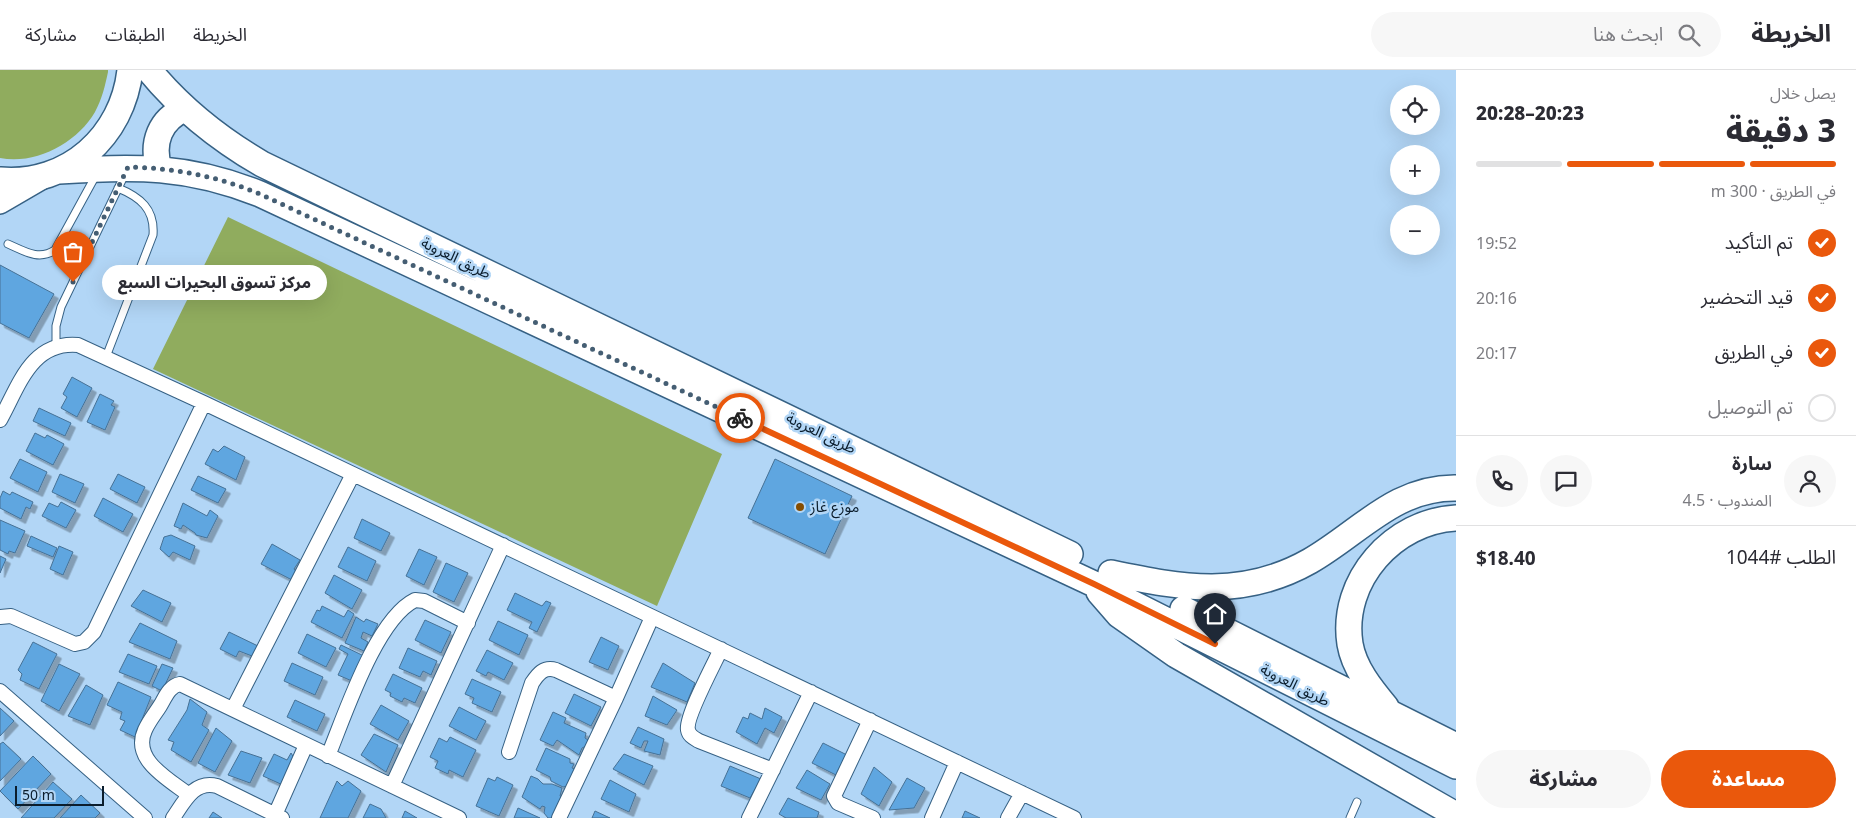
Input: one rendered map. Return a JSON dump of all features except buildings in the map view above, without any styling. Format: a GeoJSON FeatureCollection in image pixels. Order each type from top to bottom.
{"type":"FeatureCollection","features":[{"type":"Feature","properties":{"kind":"highway"},"geometry":{"type":"LineString","coordinates":[[0,180],[17,181],[52,174],[84,157],[108,131],[125,99],[130,70]]}},
{"type":"Feature","properties":{"kind":"highway","name":"طريق العروبة"},"geometry":{"type":"LineString","coordinates":[[150,70],[185,109],[222,139],[262,164],[1103,578],[1456,766]]}},
{"type":"Feature","properties":{"kind":"highway"},"geometry":{"type":"LineString","coordinates":[[159,168],[155,154],[159,132],[167,120],[185,109]]}},
{"type":"Feature","properties":{"kind":"highway","name":"طريق العروبة"},"geometry":{"type":"LineString","coordinates":[[52,174],[99,169],[123,177],[159,168],[220,179],[260,194],[1103,578],[1391,712],[1456,746]]}},
{"type":"Feature","properties":{"kind":"highway"},"geometry":{"type":"LineString","coordinates":[[1456,488],[1431,490],[1398,500],[1310,561],[1261,581],[1227,587],[1192,587],[1103,578],[1105,601],[1119,615],[1176,655],[1456,815]]}},
{"type":"Feature","properties":{"kind":"highway"},"geometry":{"type":"LineString","coordinates":[[1391,712],[1366,681],[1350,644],[1350,617],[1356,590],[1377,556],[1398,538],[1422,525],[1456,518]]}},
{"type":"Feature","properties":{"kind":"main road"},"geometry":{"type":"LineString","coordinates":[[0,203],[52,174]]}},
{"type":"Feature","properties":{"kind":"street"},"geometry":{"type":"LineString","coordinates":[[0,420],[36,358],[56,346],[78,346],[106,357],[204,403],[1074,818]]}},
{"type":"Feature","properties":{"kind":"street"},"geometry":{"type":"LineString","coordinates":[[0,617],[12,616],[75,644],[84,642],[94,632],[204,403]]}},
{"type":"Feature","properties":{"kind":"street"},"geometry":{"type":"LineString","coordinates":[[232,709],[353,474]]}},
{"type":"Feature","properties":{"kind":"street"},"geometry":{"type":"LineString","coordinates":[[392,786],[503,545]]}},
{"type":"Feature","properties":{"kind":"street"},"geometry":{"type":"LineString","coordinates":[[328,756],[378,641],[403,609],[415,600],[424,601],[468,623]]}},
{"type":"Feature","properties":{"kind":"street"},"geometry":{"type":"LineString","coordinates":[[559,818],[652,617]]}},
{"type":"Feature","properties":{"kind":"street"},"geometry":{"type":"LineString","coordinates":[[721,649],[691,713],[688,724],[690,735],[698,742],[773,770]]}},
{"type":"Feature","properties":{"kind":"street"},"geometry":{"type":"LineString","coordinates":[[508,752],[532,683],[545,669],[556,670],[616,698]]}},
{"type":"Feature","properties":{"kind":"street"},"geometry":{"type":"LineString","coordinates":[[189,795],[150,763],[143,747],[145,730],[169,691],[176,685],[184,685],[458,818]]}},
{"type":"Feature","properties":{"kind":"street"},"geometry":{"type":"LineString","coordinates":[[0,691],[145,818]]}},
{"type":"Feature","properties":{"kind":"street"},"geometry":{"type":"LineString","coordinates":[[750,818],[811,692]]}},
{"type":"Feature","properties":{"kind":"street"},"geometry":{"type":"LineString","coordinates":[[870,720],[835,793],[836,802],[842,812],[873,818]]}},
{"type":"Feature","properties":{"kind":"street"},"geometry":{"type":"LineString","coordinates":[[173,818],[189,795],[200,786],[212,785],[278,816],[306,745]]}},
{"type":"Feature","properties":{"kind":"street"},"geometry":{"type":"LineString","coordinates":[[932,818],[957,762]]}},
{"type":"Feature","properties":{"kind":"street"},"geometry":{"type":"LineString","coordinates":[[1008,818],[1022,793]]}},
{"type":"Feature","properties":{"kind":"lane"},"geometry":{"type":"LineString","coordinates":[[8,244],[34,255],[45,255],[55,250],[99,169]]}},
{"type":"Feature","properties":{"kind":"lane"},"geometry":{"type":"LineString","coordinates":[[56,346],[56,326],[61,307],[123,177]]}},
{"type":"Feature","properties":{"kind":"lane"},"geometry":{"type":"LineString","coordinates":[[106,357],[153,234],[153,219],[146,206],[135,195],[123,177]]}},
{"type":"Feature","properties":{"kind":"lane"},"geometry":{"type":"LineString","coordinates":[[1350,818],[1356,802]]}},
{"type":"Feature","properties":{"kind":"green space"},"geometry":{"type":"Polygon","coordinates":[[[0,70],[108,70],[108,72],[95,112],[78,133],[67,142],[41,155],[14,159],[0,158],[0,70]]]}},
{"type":"Feature","properties":{"kind":"green space"},"geometry":{"type":"Polygon","coordinates":[[[228,217],[722,454],[657,606],[153,369],[228,217]]]}},
{"type":"Feature","properties":{"kind":"way so far"},"geometry":{"type":"LineString","coordinates":[[73,282],[128,167],[180,170],[200,174],[220,179],[260,194],[740,418]]}},
{"type":"Feature","properties":{"kind":"place","name":"مركز تسوق البحيرات السبع"},"geometry":{"type":"Point","coordinates":[73,282]}},
{"type":"Feature","properties":{"kind":"place","name":"موزع غاز"},"geometry":{"type":"Point","coordinates":[800,507]}},
{"type":"Feature","properties":{"kind":"route"},"geometry":{"type":"LineString","coordinates":[[740,418],[1094,584],[1215,644]]}}]}
